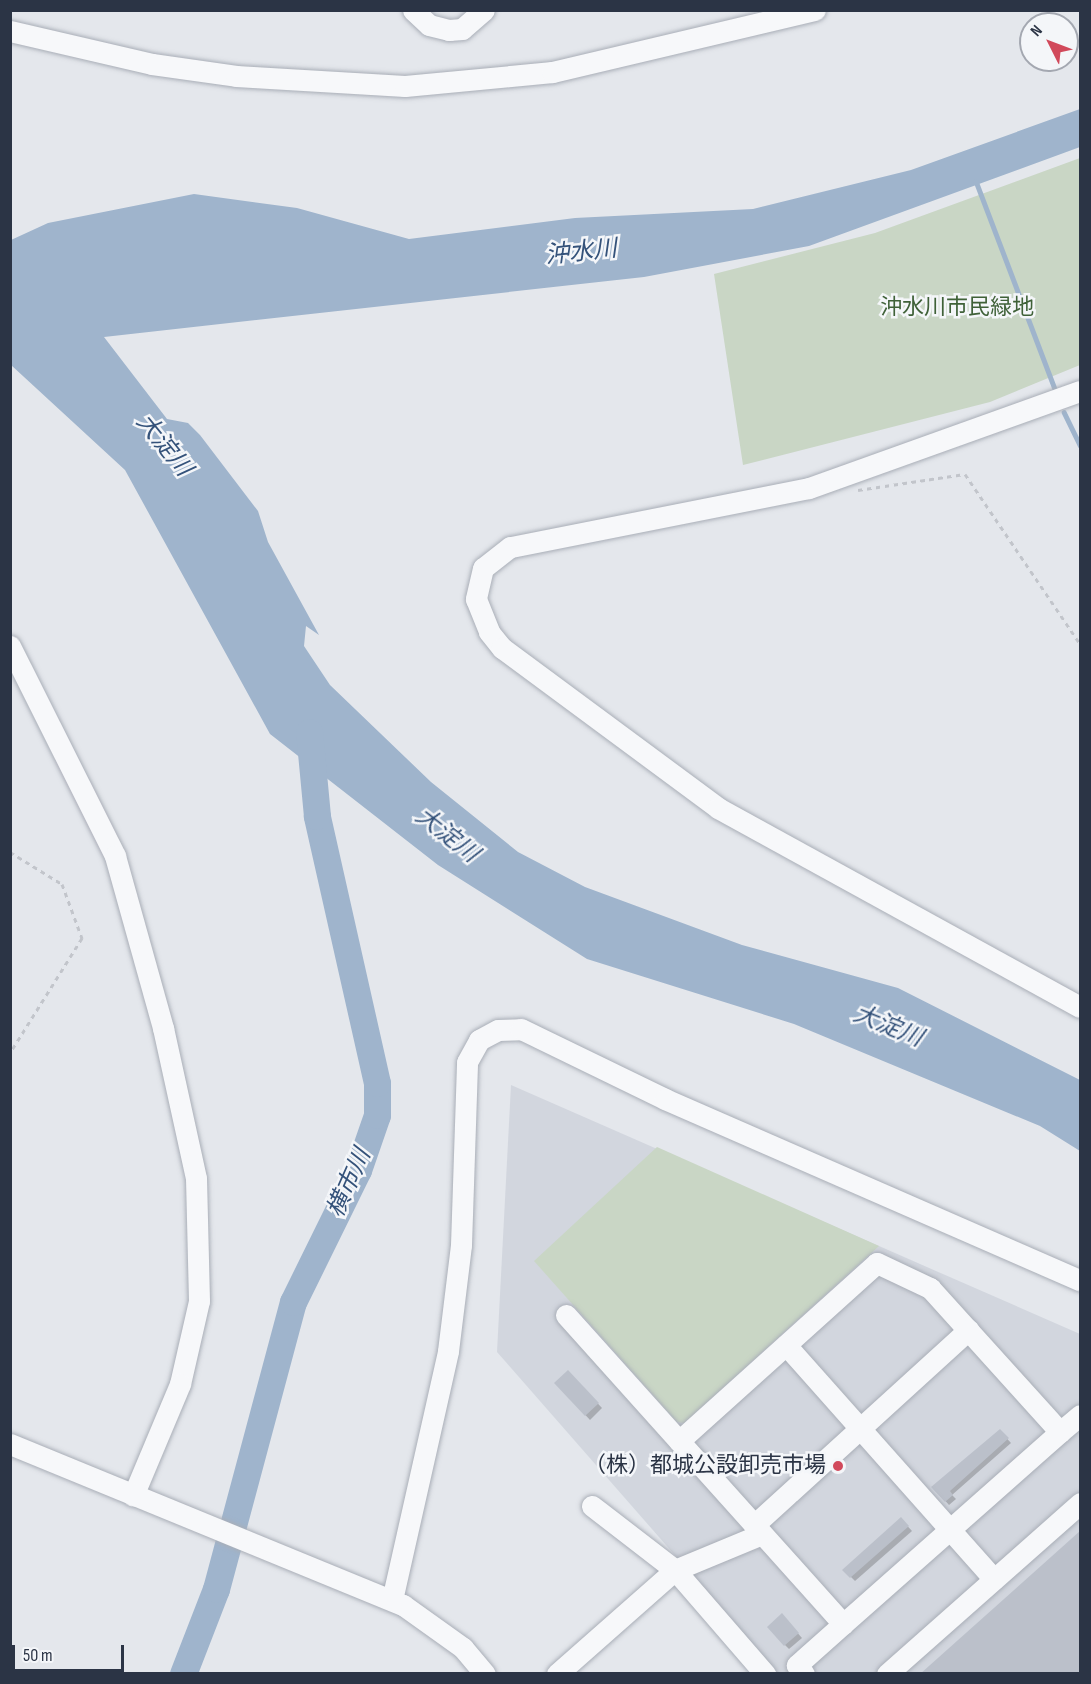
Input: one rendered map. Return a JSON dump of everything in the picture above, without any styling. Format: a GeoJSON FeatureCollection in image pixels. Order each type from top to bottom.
{"type":"FeatureCollection","features":[{"type":"Feature","properties":{"kind":"street"},"geometry":{"type":"LineString","coordinates":[[413,10],[429,25],[449,30],[462,29],[484,10]]}},
{"type":"Feature","properties":{"kind":"street"},"geometry":{"type":"LineString","coordinates":[[10,31],[162,66],[405,86],[552,72],[815,10]]}},
{"type":"Feature","properties":{"kind":"street"},"geometry":{"type":"LineString","coordinates":[[1080,391],[809,488],[510,547],[483,568],[476,599],[489,632],[502,648],[718,808],[1080,1007]]}},
{"type":"Feature","properties":{"kind":"street"},"geometry":{"type":"LineString","coordinates":[[10,646],[115,856],[163,1028],[196,1178],[199,1301],[180,1384],[139,1498]]}},
{"type":"Feature","properties":{"kind":"street"},"geometry":{"type":"LineString","coordinates":[[392,1600],[448,1350],[460,1245],[467,1062],[479,1040],[498,1030],[521,1029],[666,1100],[1080,1280]]}},
{"type":"Feature","properties":{"kind":"street"},"geometry":{"type":"LineString","coordinates":[[680,1441],[877,1263],[930,1288],[1060,1432]]}},
{"type":"Feature","properties":{"kind":"street"},"geometry":{"type":"LineString","coordinates":[[567,1315],[843,1624]]}},
{"type":"Feature","properties":{"kind":"street"},"geometry":{"type":"LineString","coordinates":[[557,1674],[675,1570],[758,1529],[860,1428],[968,1330]]}},
{"type":"Feature","properties":{"kind":"street"},"geometry":{"type":"LineString","coordinates":[[786,1345],[994,1579]]}},
{"type":"Feature","properties":{"kind":"street"},"geometry":{"type":"LineString","coordinates":[[804,1674],[797,1665],[1080,1415]]}},
{"type":"Feature","properties":{"kind":"street"},"geometry":{"type":"LineString","coordinates":[[10,1444],[392,1600],[439,1629],[485,1674]]}},
{"type":"Feature","properties":{"kind":"street"},"geometry":{"type":"LineString","coordinates":[[887,1674],[1080,1503]]}},
{"type":"Feature","properties":{"kind":"street"},"geometry":{"type":"LineString","coordinates":[[592,1506],[675,1570],[765,1674]]}},
{"type":"Feature","properties":{"kind":"path"},"geometry":{"type":"LineString","coordinates":[[852,491],[965,474],[1080,644]]}},
{"type":"Feature","properties":{"kind":"path"},"geometry":{"type":"LineString","coordinates":[[10,852],[62,884],[82,938],[10,1053]]}},
{"type":"Feature","properties":{"kind":"shaded area","name":"（株）都城公設卸売市場"},"geometry":{"type":"Polygon","coordinates":[[[511,1085],[1080,1334],[1080,1673],[778,1673],[497,1352],[511,1085]]]}},
{"type":"Feature","properties":{"kind":"green space","name":"沖水川市民緑地"},"geometry":{"type":"Polygon","coordinates":[[[1080,158],[1080,365],[990,402],[743,465],[714,274],[875,233],[1080,158]]]}},
{"type":"Feature","properties":{"kind":"green space"},"geometry":{"type":"Polygon","coordinates":[[[657,1147],[879,1246],[684,1423],[677,1422],[534,1261],[657,1147]]]}},
{"type":"Feature","properties":{"kind":"water"},"geometry":{"type":"Polygon","coordinates":[[[1080,109],[1080,147],[809,246],[644,277],[104,337],[167,419],[188,423],[200,435],[258,511],[268,542],[319,635],[306,626],[304,646],[330,685],[431,782],[518,852],[585,887],[742,945],[898,988],[1080,1080],[1080,1151],[1040,1126],[794,1024],[587,959],[438,865],[270,734],[125,470],[11,365],[11,240],[48,223],[194,194],[297,208],[409,239],[575,218],[753,209],[911,170],[1080,109]]]}},
{"type":"Feature","properties":{"kind":"building"},"geometry":{"type":"Polygon","coordinates":[[[568,1370],[599,1403],[585,1416],[554,1383],[568,1370]]]}},
{"type":"Feature","properties":{"kind":"building"},"geometry":{"type":"Polygon","coordinates":[[[1000,1429],[1009,1438],[950,1491],[953,1495],[945,1502],[931,1487],[1000,1429]]]}},
{"type":"Feature","properties":{"kind":"building"},"geometry":{"type":"Polygon","coordinates":[[[901,1517],[909,1526],[850,1578],[842,1570],[901,1517]]]}},
{"type":"Feature","properties":{"kind":"building"},"geometry":{"type":"Polygon","coordinates":[[[1080,1531],[1080,1674],[920,1674],[1080,1531]]]}},
{"type":"Feature","properties":{"kind":"building"},"geometry":{"type":"Polygon","coordinates":[[[782,1613],[799,1633],[784,1646],[767,1627],[782,1613]]]}},
{"type":"Feature","properties":{"kind":"waterway"},"geometry":{"type":"LineString","coordinates":[[976,181],[1055,389]]}},
{"type":"Feature","properties":{"kind":"waterway"},"geometry":{"type":"LineString","coordinates":[[1064,412],[1080,445]]}},
{"type":"Feature","properties":{"kind":"waterway","name":"横市川"},"geometry":{"type":"LineString","coordinates":[[183,1674],[216,1589],[293,1302],[358,1170],[377,1115],[377,1083],[317,816],[309,732]]}},
{"type":"Feature","properties":{"kind":"place","name":"（株）都城公設卸売市場"},"geometry":{"type":"Point","coordinates":[838,1466]}},
{"type":"Feature","properties":{"kind":"water label","name":"沖水川"},"geometry":{"type":"Point","coordinates":[581,252]}},
{"type":"Feature","properties":{"kind":"water label","name":"大淀川"},"geometry":{"type":"Point","coordinates":[164,445]}},
{"type":"Feature","properties":{"kind":"water label","name":"大淀川"},"geometry":{"type":"Point","coordinates":[447,835]}},
{"type":"Feature","properties":{"kind":"water label","name":"大淀川"},"geometry":{"type":"Point","coordinates":[888,1026]}}]}
